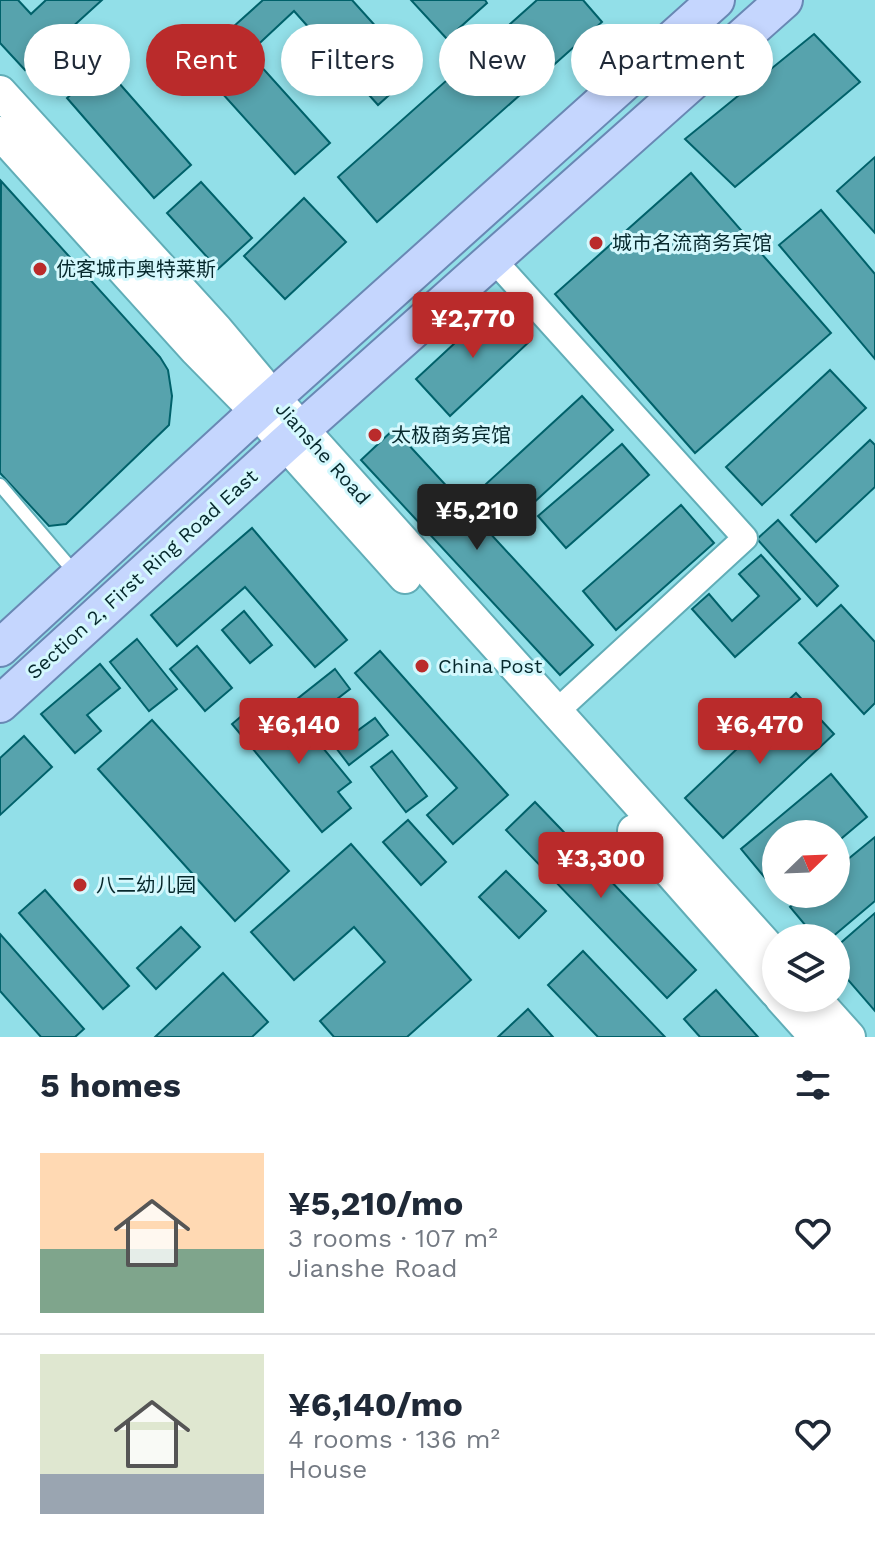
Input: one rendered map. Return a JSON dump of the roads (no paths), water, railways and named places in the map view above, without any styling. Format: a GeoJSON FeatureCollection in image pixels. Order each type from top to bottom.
{"type":"FeatureCollection","features":[{"type":"Feature","properties":{"kind":"main road","name":"Section 2, First Ring Road East"},"geometry":{"type":"LineString","coordinates":[[0,648],[716,0]]}},
{"type":"Feature","properties":{"kind":"main road","name":"Section 2, First Ring Road East"},"geometry":{"type":"LineString","coordinates":[[0,704],[293,437],[784,0]]}},
{"type":"Feature","properties":{"kind":"street","name":"Jianshe Road"},"geometry":{"type":"LineString","coordinates":[[0,92],[206,318],[265,405],[540,725],[762,976]]}},
{"type":"Feature","properties":{"kind":"street","name":"Jianshe Road"},"geometry":{"type":"LineString","coordinates":[[3,142],[196,350],[265,405]]}},
{"type":"Feature","properties":{"kind":"street"},"geometry":{"type":"LineString","coordinates":[[493,259],[745,538],[556,712]]}},
{"type":"Feature","properties":{"kind":"street","name":"Jianshe Road"},"geometry":{"type":"LineString","coordinates":[[293,437],[556,712],[762,940]]}},
{"type":"Feature","properties":{"kind":"street"},"geometry":{"type":"LineString","coordinates":[[794,1012],[816,1037]]}},
{"type":"Feature","properties":{"kind":"street"},"geometry":{"type":"LineString","coordinates":[[827,1012],[849,1037]]}},
{"type":"Feature","properties":{"kind":"lane"},"geometry":{"type":"LineString","coordinates":[[0,485],[78,576]]}},
{"type":"Feature","properties":{"kind":"place","name":"城市名流商务宾馆"},"geometry":{"type":"Point","coordinates":[596,243]}},
{"type":"Feature","properties":{"kind":"place","name":"优客城市奥特莱斯"},"geometry":{"type":"Point","coordinates":[40,269]}},
{"type":"Feature","properties":{"kind":"place","name":"太极商务宾馆"},"geometry":{"type":"Point","coordinates":[375,435]}},
{"type":"Feature","properties":{"kind":"place","name":"China Post"},"geometry":{"type":"Point","coordinates":[422,666]}},
{"type":"Feature","properties":{"kind":"place","name":"八二幼儿园"},"geometry":{"type":"Point","coordinates":[80,885]}}]}
